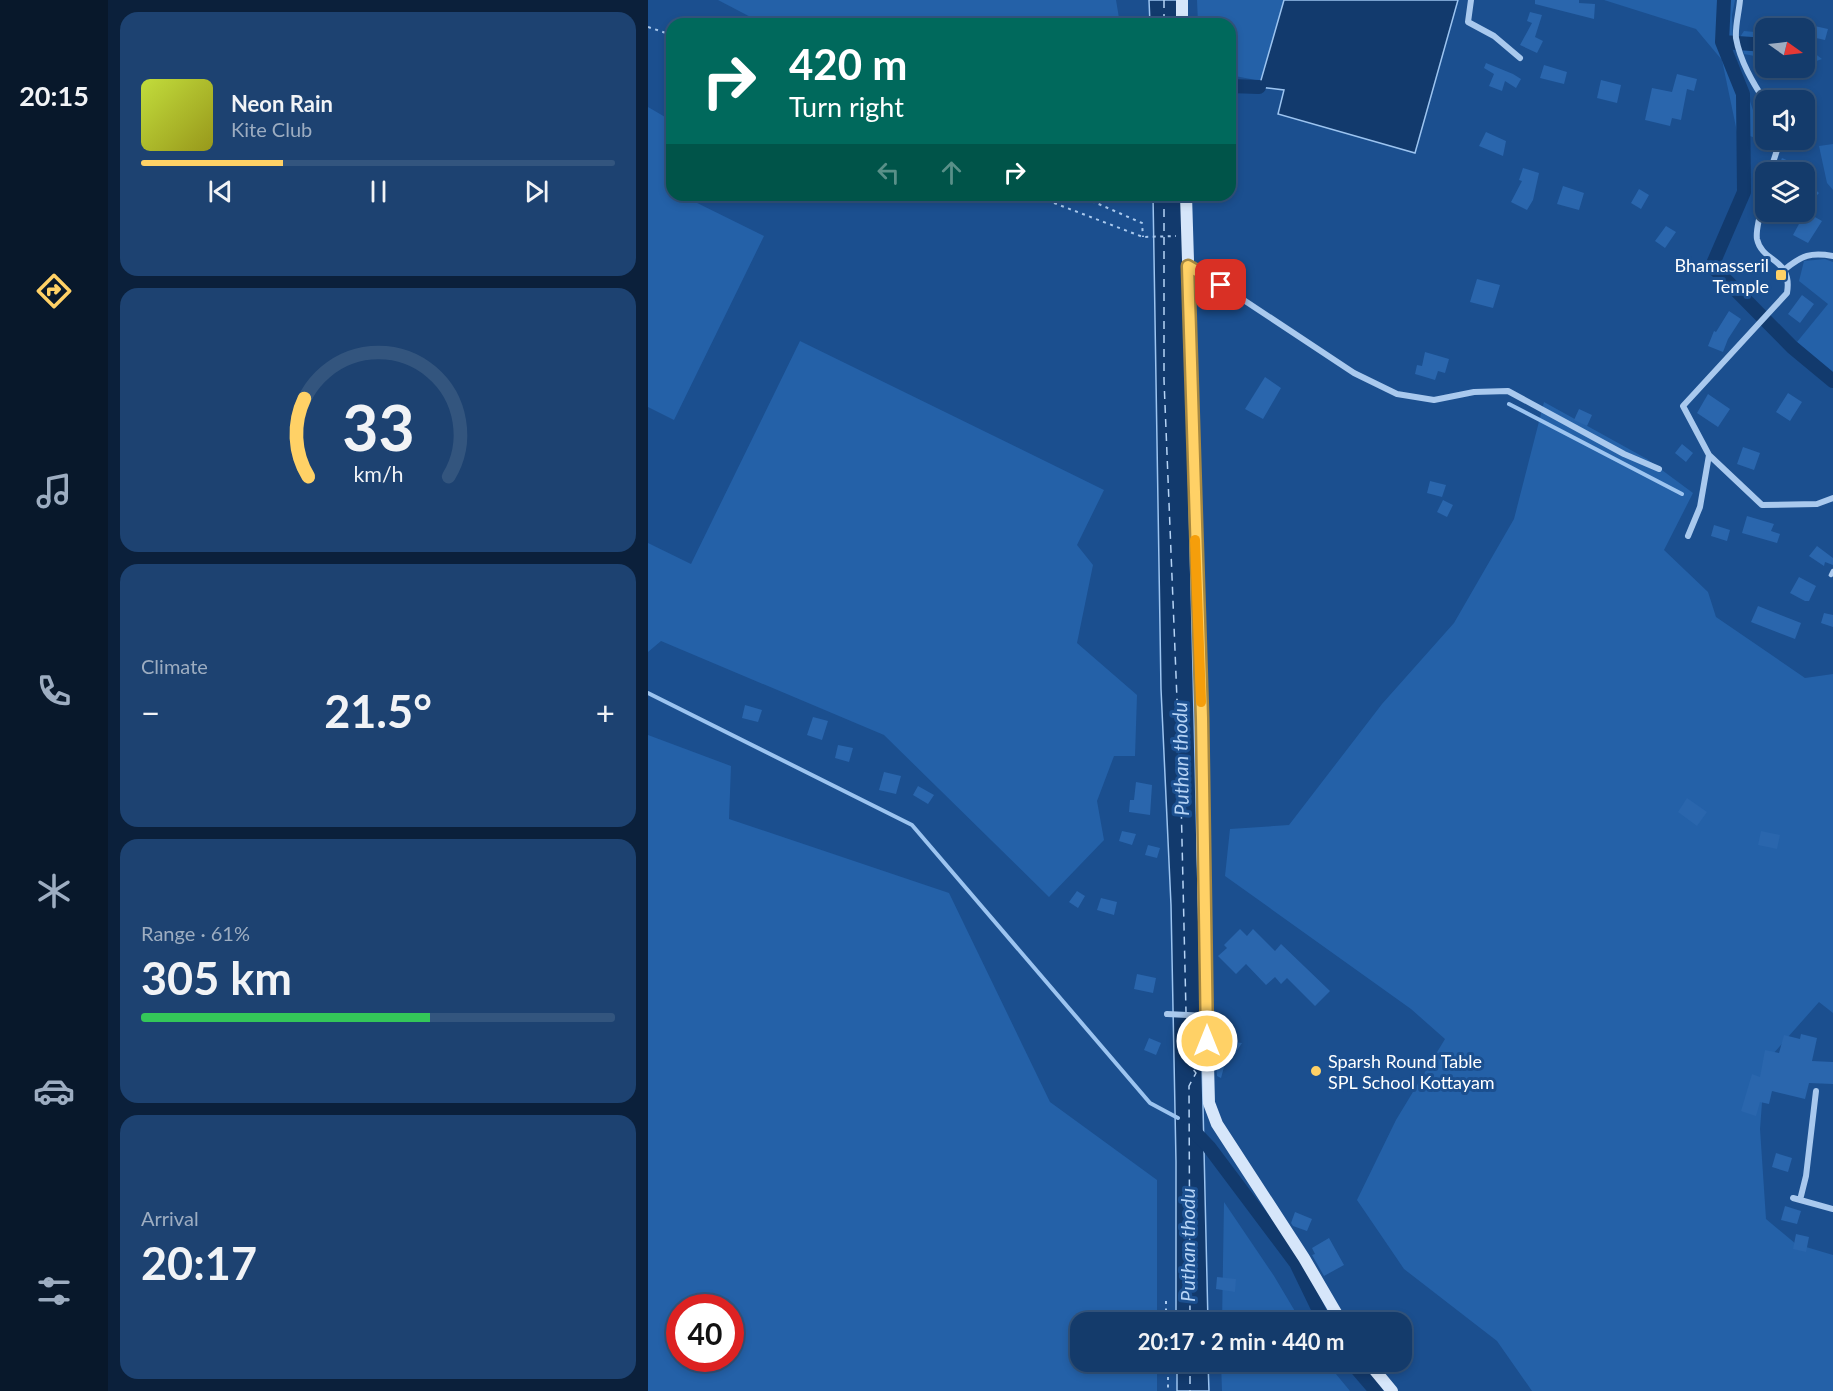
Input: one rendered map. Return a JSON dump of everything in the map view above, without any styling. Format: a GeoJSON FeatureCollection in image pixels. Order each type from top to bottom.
{"type":"FeatureCollection","features":[{"type":"Feature","properties":{"kind":"street"},"geometry":{"type":"LineString","coordinates":[[1182,0],[1182,18]]}},
{"type":"Feature","properties":{"kind":"street"},"geometry":{"type":"LineString","coordinates":[[1471,0],[1468,22],[1494,36],[1520,58]]}},
{"type":"Feature","properties":{"kind":"street"},"geometry":{"type":"LineString","coordinates":[[1740,0],[1736,36],[1741,55],[1757,90]]}},
{"type":"Feature","properties":{"kind":"street"},"geometry":{"type":"LineString","coordinates":[[1186,201],[1202,718],[1209,1104],[1217,1124],[1304,1258],[1336,1312]]}},
{"type":"Feature","properties":{"kind":"street"},"geometry":{"type":"LineString","coordinates":[[1760,222],[1757,238],[1761,247],[1784,270],[1789,281],[1786,293],[1683,406],[1709,454],[1762,505],[1818,504],[1833,498]]}},
{"type":"Feature","properties":{"kind":"street"},"geometry":{"type":"LineString","coordinates":[[1784,270],[1793,263],[1815,253],[1833,256]]}},
{"type":"Feature","properties":{"kind":"street"},"geometry":{"type":"LineString","coordinates":[[1188,266],[1221,285],[1354,373],[1398,394],[1434,400],[1474,392],[1508,391],[1624,454],[1659,469]]}},
{"type":"Feature","properties":{"kind":"street"},"geometry":{"type":"LineString","coordinates":[[1688,536],[1700,507],[1709,454]]}},
{"type":"Feature","properties":{"kind":"street"},"geometry":{"type":"LineString","coordinates":[[1167,1014],[1207,1016]]}},
{"type":"Feature","properties":{"kind":"street"},"geometry":{"type":"LineString","coordinates":[[1816,1091],[1806,1176],[1796,1199],[1833,1209]]}},
{"type":"Feature","properties":{"kind":"street"},"geometry":{"type":"LineString","coordinates":[[1376,1372],[1392,1391]]}},
{"type":"Feature","properties":{"kind":"path"},"geometry":{"type":"LineString","coordinates":[[648,27],[666,33]]}},
{"type":"Feature","properties":{"kind":"path"},"geometry":{"type":"LineString","coordinates":[[1049,201],[1143,237],[1187,235]]}},
{"type":"Feature","properties":{"kind":"path"},"geometry":{"type":"LineString","coordinates":[[1092,201],[1142,223],[1143,237]]}},
{"type":"Feature","properties":{"kind":"path"},"geometry":{"type":"LineString","coordinates":[[1166,1301],[1166,1312]]}},
{"type":"Feature","properties":{"kind":"path"},"geometry":{"type":"LineString","coordinates":[[1167,1372],[1168,1391]]}},
{"type":"Feature","properties":{"kind":"shaded area"},"geometry":{"type":"Polygon","coordinates":[[[718,0],[1116,0],[1119,18],[752,18],[718,0]]]}},
{"type":"Feature","properties":{"kind":"shaded area"},"geometry":{"type":"Polygon","coordinates":[[[1197,0],[1355,0],[1326,94],[1236,76],[1236,18],[1198,18],[1197,0]]]}},
{"type":"Feature","properties":{"kind":"shaded area"},"geometry":{"type":"Polygon","coordinates":[[[1604,0],[1735,0],[1732,15],[1733,51],[1753,110],[1755,138],[1737,132],[1722,60],[1696,29],[1604,0]]]}},
{"type":"Feature","properties":{"kind":"shaded area"},"geometry":{"type":"Polygon","coordinates":[[[1744,31],[1755,32],[1755,56],[1744,54],[1740,37],[1744,31]]]}},
{"type":"Feature","properties":{"kind":"shaded area"},"geometry":{"type":"Polygon","coordinates":[[[1815,54],[1822,59],[1815,61],[1815,54]]]}},
{"type":"Feature","properties":{"kind":"shaded area"},"geometry":{"type":"Polygon","coordinates":[[[648,107],[666,118],[666,201],[693,201],[764,236],[674,420],[648,407],[648,107]]]}},
{"type":"Feature","properties":{"kind":"shaded area"},"geometry":{"type":"Polygon","coordinates":[[[1833,144],[1833,190],[1827,183],[1819,146],[1833,144]]]}},
{"type":"Feature","properties":{"kind":"shaded area"},"geometry":{"type":"Polygon","coordinates":[[[1825,259],[1833,262],[1833,372],[1797,342],[1828,304],[1799,281],[1804,261],[1825,259]]]}},
{"type":"Feature","properties":{"kind":"shaded area"},"geometry":{"type":"Polygon","coordinates":[[[800,341],[1104,490],[1077,545],[1093,565],[1077,643],[1137,695],[1135,756],[1114,756],[1097,801],[1104,840],[1049,897],[884,735],[661,641],[648,652],[648,543],[691,564],[800,341]]]}},
{"type":"Feature","properties":{"kind":"shaded area"},"geometry":{"type":"Polygon","coordinates":[[[1544,402],[1647,459],[1693,493],[1664,550],[1708,592],[1716,617],[1805,678],[1833,674],[1833,1013],[1819,1002],[1765,1063],[1760,1129],[1766,1219],[1796,1244],[1833,1255],[1833,1391],[1532,1391],[1497,1341],[1404,1269],[1357,1200],[1396,1120],[1445,1039],[1411,1009],[1225,876],[1230,829],[1289,825],[1382,704],[1454,623],[1514,519],[1544,402]]]}},
{"type":"Feature","properties":{"kind":"shaded area"},"geometry":{"type":"Polygon","coordinates":[[[648,735],[731,766],[729,819],[949,893],[1050,1102],[1157,1180],[1157,1312],[1070,1312],[1070,1372],[1157,1372],[1157,1391],[648,1391],[648,735]]]}},
{"type":"Feature","properties":{"kind":"shaded area"},"geometry":{"type":"Polygon","coordinates":[[[1224,1202],[1295,1312],[1222,1312],[1224,1202]]]}},
{"type":"Feature","properties":{"kind":"shaded area"},"geometry":{"type":"Polygon","coordinates":[[[1221,1372],[1334,1372],[1350,1391],[1222,1391],[1221,1372]]]}},
{"type":"Feature","properties":{"kind":"water"},"geometry":{"type":"Polygon","coordinates":[[[1149,0],[1179,0],[1179,18],[1150,18],[1149,0]]]}},
{"type":"Feature","properties":{"kind":"water"},"geometry":{"type":"Polygon","coordinates":[[[1284,0],[1458,0],[1415,153],[1278,114],[1284,90],[1259,87],[1284,0]]]}},
{"type":"Feature","properties":{"kind":"water","name":"Puthan thodu"},"geometry":{"type":"Polygon","coordinates":[[[1153,201],[1182,201],[1208,1312],[1176,1312],[1176,1162],[1171,905],[1161,689],[1153,201]]]}},
{"type":"Feature","properties":{"kind":"water"},"geometry":{"type":"Polygon","coordinates":[[[1177,1372],[1208,1372],[1209,1391],[1177,1391],[1177,1372]]]}},
{"type":"Feature","properties":{"kind":"building"},"geometry":{"type":"Polygon","coordinates":[[[1535,0],[1579,0],[1579,3],[1595,4],[1594,19],[1535,4],[1535,0]]]}},
{"type":"Feature","properties":{"kind":"building"},"geometry":{"type":"Polygon","coordinates":[[[1530,12],[1542,15],[1535,37],[1543,41],[1537,53],[1520,45],[1532,23],[1527,21],[1530,12]]]}},
{"type":"Feature","properties":{"kind":"building"},"geometry":{"type":"Polygon","coordinates":[[[1815,26],[1828,29],[1825,40],[1815,38],[1815,26]]]}},
{"type":"Feature","properties":{"kind":"building"},"geometry":{"type":"Polygon","coordinates":[[[1486,63],[1521,79],[1516,88],[1505,81],[1502,91],[1489,86],[1494,74],[1484,68],[1486,63]]]}},
{"type":"Feature","properties":{"kind":"building"},"geometry":{"type":"Polygon","coordinates":[[[1544,65],[1567,72],[1564,84],[1540,78],[1544,65]]]}},
{"type":"Feature","properties":{"kind":"building"},"geometry":{"type":"Polygon","coordinates":[[[1677,74],[1697,79],[1694,91],[1687,89],[1681,120],[1672,118],[1670,126],[1645,120],[1652,88],[1672,92],[1677,74]]]}},
{"type":"Feature","properties":{"kind":"building"},"geometry":{"type":"Polygon","coordinates":[[[1601,80],[1621,85],[1617,103],[1597,98],[1601,80]]]}},
{"type":"Feature","properties":{"kind":"building"},"geometry":{"type":"Polygon","coordinates":[[[1486,132],[1506,141],[1503,156],[1479,146],[1486,132]]]}},
{"type":"Feature","properties":{"kind":"building"},"geometry":{"type":"Polygon","coordinates":[[[1523,168],[1539,173],[1533,200],[1527,210],[1511,202],[1522,181],[1519,180],[1523,168]]]}},
{"type":"Feature","properties":{"kind":"building"},"geometry":{"type":"Polygon","coordinates":[[[1563,186],[1584,193],[1579,210],[1557,204],[1563,186]]]}},
{"type":"Feature","properties":{"kind":"building"},"geometry":{"type":"Polygon","coordinates":[[[1639,189],[1649,195],[1641,209],[1631,203],[1639,189]]]}},
{"type":"Feature","properties":{"kind":"building"},"geometry":{"type":"Polygon","coordinates":[[[1815,217],[1822,221],[1808,243],[1793,235],[1800,222],[1815,222],[1815,217]]]}},
{"type":"Feature","properties":{"kind":"building"},"geometry":{"type":"Polygon","coordinates":[[[1666,226],[1676,232],[1665,248],[1655,241],[1666,226]]]}},
{"type":"Feature","properties":{"kind":"building"},"geometry":{"type":"Polygon","coordinates":[[[1477,279],[1500,285],[1493,308],[1470,302],[1477,279]]]}},
{"type":"Feature","properties":{"kind":"building"},"geometry":{"type":"Polygon","coordinates":[[[1802,295],[1814,304],[1800,323],[1788,314],[1802,295]]]}},
{"type":"Feature","properties":{"kind":"building"},"geometry":{"type":"Polygon","coordinates":[[[1729,311],[1741,319],[1728,339],[1723,352],[1708,346],[1714,331],[1716,332],[1729,311]]]}},
{"type":"Feature","properties":{"kind":"building"},"geometry":{"type":"Polygon","coordinates":[[[1425,352],[1449,359],[1445,373],[1438,371],[1435,380],[1415,374],[1417,365],[1422,366],[1425,352]]]}},
{"type":"Feature","properties":{"kind":"building"},"geometry":{"type":"Polygon","coordinates":[[[1265,377],[1281,388],[1263,419],[1245,409],[1265,377]]]}},
{"type":"Feature","properties":{"kind":"building"},"geometry":{"type":"Polygon","coordinates":[[[1788,393],[1802,402],[1790,421],[1776,412],[1788,393]]]}},
{"type":"Feature","properties":{"kind":"building"},"geometry":{"type":"Polygon","coordinates":[[[1708,394],[1730,409],[1718,427],[1697,413],[1708,394]]]}},
{"type":"Feature","properties":{"kind":"building"},"geometry":{"type":"Polygon","coordinates":[[[1579,409],[1592,415],[1587,426],[1574,420],[1579,409]]]}},
{"type":"Feature","properties":{"kind":"building"},"geometry":{"type":"Polygon","coordinates":[[[1682,444],[1693,453],[1686,462],[1675,453],[1682,444]]]}},
{"type":"Feature","properties":{"kind":"building"},"geometry":{"type":"Polygon","coordinates":[[[1743,447],[1760,453],[1754,470],[1737,464],[1743,447]]]}},
{"type":"Feature","properties":{"kind":"building"},"geometry":{"type":"Polygon","coordinates":[[[1430,481],[1446,485],[1442,497],[1427,493],[1430,481]]]}},
{"type":"Feature","properties":{"kind":"building"},"geometry":{"type":"Polygon","coordinates":[[[1443,500],[1453,505],[1447,517],[1437,512],[1443,500]]]}},
{"type":"Feature","properties":{"kind":"building"},"geometry":{"type":"Polygon","coordinates":[[[1747,516],[1774,524],[1771,531],[1780,534],[1777,543],[1742,533],[1747,516]]]}},
{"type":"Feature","properties":{"kind":"building"},"geometry":{"type":"Polygon","coordinates":[[[1714,525],[1730,530],[1727,541],[1711,536],[1714,525]]]}},
{"type":"Feature","properties":{"kind":"building"},"geometry":{"type":"Polygon","coordinates":[[[1817,546],[1833,558],[1833,565],[1825,562],[1824,566],[1809,556],[1817,546]]]}},
{"type":"Feature","properties":{"kind":"building"},"geometry":{"type":"Polygon","coordinates":[[[1799,577],[1816,586],[1809,601],[1790,593],[1799,577]]]}},
{"type":"Feature","properties":{"kind":"building"},"geometry":{"type":"Polygon","coordinates":[[[1758,606],[1801,623],[1795,639],[1751,622],[1758,606]]]}},
{"type":"Feature","properties":{"kind":"building"},"geometry":{"type":"Polygon","coordinates":[[[1824,613],[1833,615],[1833,627],[1821,623],[1824,613]]]}},
{"type":"Feature","properties":{"kind":"building"},"geometry":{"type":"Polygon","coordinates":[[[745,705],[762,710],[758,722],[742,718],[745,705]]]}},
{"type":"Feature","properties":{"kind":"building"},"geometry":{"type":"Polygon","coordinates":[[[813,717],[828,721],[822,740],[807,735],[813,717]]]}},
{"type":"Feature","properties":{"kind":"building"},"geometry":{"type":"Polygon","coordinates":[[[838,745],[853,748],[849,762],[835,758],[838,745]]]}},
{"type":"Feature","properties":{"kind":"building"},"geometry":{"type":"Polygon","coordinates":[[[884,772],[901,776],[896,794],[879,790],[884,772]]]}},
{"type":"Feature","properties":{"kind":"building"},"geometry":{"type":"Polygon","coordinates":[[[1136,782],[1152,785],[1150,815],[1129,812],[1130,800],[1134,800],[1136,782]]]}},
{"type":"Feature","properties":{"kind":"building"},"geometry":{"type":"Polygon","coordinates":[[[918,786],[934,795],[928,804],[913,795],[918,786]]]}},
{"type":"Feature","properties":{"kind":"building"},"geometry":{"type":"Polygon","coordinates":[[[1687,798],[1707,812],[1697,826],[1678,812],[1687,798]]]}},
{"type":"Feature","properties":{"kind":"building"},"geometry":{"type":"Polygon","coordinates":[[[1122,831],[1136,834],[1132,845],[1119,841],[1122,831]]]}},
{"type":"Feature","properties":{"kind":"building"},"geometry":{"type":"Polygon","coordinates":[[[1761,831],[1780,835],[1777,849],[1758,845],[1761,831]]]}},
{"type":"Feature","properties":{"kind":"building"},"geometry":{"type":"Polygon","coordinates":[[[1148,845],[1160,848],[1157,858],[1145,855],[1148,845]]]}},
{"type":"Feature","properties":{"kind":"building"},"geometry":{"type":"Polygon","coordinates":[[[1077,891],[1085,896],[1078,908],[1069,902],[1077,891]]]}},
{"type":"Feature","properties":{"kind":"building"},"geometry":{"type":"Polygon","coordinates":[[[1101,898],[1117,902],[1114,915],[1097,910],[1101,898]]]}},
{"type":"Feature","properties":{"kind":"building"},"geometry":{"type":"Polygon","coordinates":[[[1240,929],[1247,936],[1253,929],[1275,951],[1281,944],[1330,991],[1315,1006],[1287,978],[1281,984],[1275,977],[1266,985],[1246,964],[1236,974],[1218,956],[1227,948],[1224,945],[1240,929]]]}},
{"type":"Feature","properties":{"kind":"building"},"geometry":{"type":"Polygon","coordinates":[[[1137,974],[1156,978],[1153,993],[1134,989],[1137,974]]]}},
{"type":"Feature","properties":{"kind":"building"},"geometry":{"type":"Polygon","coordinates":[[[1801,1034],[1817,1038],[1812,1061],[1833,1062],[1833,1084],[1809,1083],[1805,1099],[1772,1091],[1769,1104],[1760,1102],[1756,1116],[1741,1111],[1752,1074],[1760,1077],[1765,1050],[1779,1053],[1784,1035],[1800,1039],[1801,1034]]]}},
{"type":"Feature","properties":{"kind":"building"},"geometry":{"type":"Polygon","coordinates":[[[1149,1038],[1161,1043],[1156,1055],[1144,1050],[1149,1038]]]}},
{"type":"Feature","properties":{"kind":"building"},"geometry":{"type":"Polygon","coordinates":[[[1217,1040],[1242,1043],[1230,1061],[1220,1063],[1217,1040]]]}},
{"type":"Feature","properties":{"kind":"building"},"geometry":{"type":"Polygon","coordinates":[[[1216,1065],[1224,1067],[1221,1078],[1217,1076],[1216,1065]]]}},
{"type":"Feature","properties":{"kind":"building"},"geometry":{"type":"Polygon","coordinates":[[[1776,1153],[1792,1158],[1788,1172],[1772,1167],[1776,1153]]]}},
{"type":"Feature","properties":{"kind":"building"},"geometry":{"type":"Polygon","coordinates":[[[1785,1206],[1801,1211],[1797,1224],[1781,1220],[1785,1206]]]}},
{"type":"Feature","properties":{"kind":"building"},"geometry":{"type":"Polygon","coordinates":[[[1295,1212],[1312,1219],[1307,1231],[1291,1223],[1295,1212]]]}},
{"type":"Feature","properties":{"kind":"building"},"geometry":{"type":"Polygon","coordinates":[[[1796,1234],[1809,1237],[1806,1252],[1793,1249],[1796,1234]]]}},
{"type":"Feature","properties":{"kind":"building"},"geometry":{"type":"Polygon","coordinates":[[[1329,1238],[1344,1265],[1324,1276],[1312,1255],[1315,1254],[1312,1248],[1329,1238]]]}},
{"type":"Feature","properties":{"kind":"building"},"geometry":{"type":"Polygon","coordinates":[[[1217,1277],[1236,1279],[1235,1292],[1216,1289],[1217,1277]]]}},
{"type":"Feature","properties":{"kind":"waterway"},"geometry":{"type":"LineString","coordinates":[[1724,0],[1722,42],[1743,94],[1744,192],[1712,266],[1792,347],[1833,381]]}},
{"type":"Feature","properties":{"kind":"waterway"},"geometry":{"type":"LineString","coordinates":[[1723,42],[1755,44]]}},
{"type":"Feature","properties":{"kind":"waterway"},"geometry":{"type":"LineString","coordinates":[[1236,86],[1259,87]]}},
{"type":"Feature","properties":{"kind":"waterway"},"geometry":{"type":"LineString","coordinates":[[1509,404],[1682,494]]}},
{"type":"Feature","properties":{"kind":"waterway"},"geometry":{"type":"LineString","coordinates":[[648,693],[912,825],[1150,1103],[1178,1118]]}},
{"type":"Feature","properties":{"kind":"waterway"},"geometry":{"type":"LineString","coordinates":[[1190,1127],[1209,1147],[1296,1263],[1320,1312]]}},
{"type":"Feature","properties":{"kind":"waterway"},"geometry":{"type":"LineString","coordinates":[[1360,1372],[1376,1391]]}},
{"type":"Feature","properties":{"kind":"ferry route"},"geometry":{"type":"LineString","coordinates":[[1164,0],[1164,18]]}},
{"type":"Feature","properties":{"kind":"ferry route"},"geometry":{"type":"LineString","coordinates":[[1164,201],[1164,380],[1181,798],[1186,1012]]}},
{"type":"Feature","properties":{"kind":"ferry route"},"geometry":{"type":"LineString","coordinates":[[1187,1016],[1188,1063],[1196,1073],[1189,1086],[1190,1312]]}},
{"type":"Feature","properties":{"kind":"ferry route"},"geometry":{"type":"LineString","coordinates":[[1190,1372],[1190,1391]]}},
{"type":"Feature","properties":{"kind":"slow traffic"},"geometry":{"type":"LineString","coordinates":[[1195,540],[1201,702]]}},
{"type":"Feature","properties":{"kind":"place","name":"Bhamasseril Temple"},"geometry":{"type":"Point","coordinates":[1781,275]}},
{"type":"Feature","properties":{"kind":"place","name":"Sparsh Round Table SPL School Kottayam"},"geometry":{"type":"Point","coordinates":[1316,1071]}},
{"type":"Feature","properties":{"kind":"route"},"geometry":{"type":"LineString","coordinates":[[1207,1041],[1202,718],[1188,266],[1221,285]]}}]}
